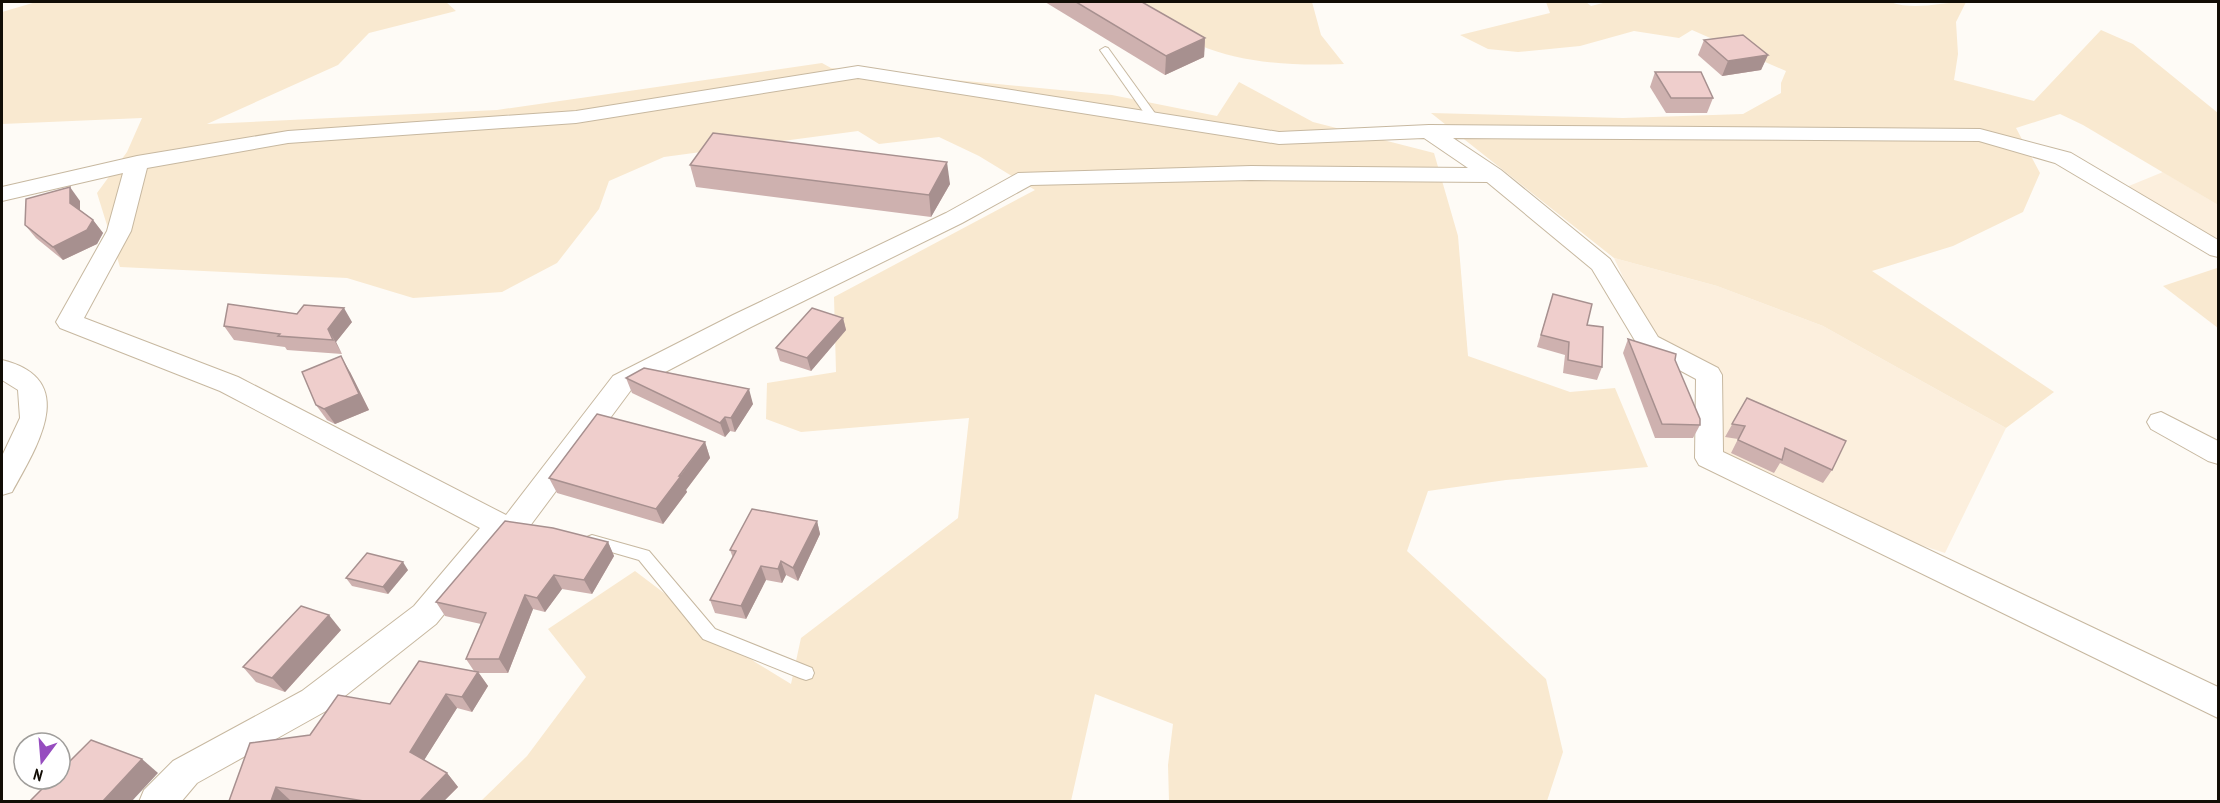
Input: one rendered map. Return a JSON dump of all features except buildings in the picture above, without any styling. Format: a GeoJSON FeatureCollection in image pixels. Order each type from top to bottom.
{"type":"FeatureCollection","features":[{"type":"Feature","properties":{"kind":"street"},"geometry":{"type":"LineString","coordinates":[[2,194],[137,163],[288,137],[576,117],[858,72],[1279,138],[1429,131],[1980,135],[2063,158],[2218,250]]}},
{"type":"Feature","properties":{"kind":"street"},"geometry":{"type":"LineString","coordinates":[[1429,131],[1493,175],[1601,264],[1649,343],[1709,375],[1709,459],[2218,703]]}},
{"type":"Feature","properties":{"kind":"street"},"geometry":{"type":"LineString","coordinates":[[137,163],[119,231],[69,322],[229,384],[515,524]]}},
{"type":"Feature","properties":{"kind":"street"},"geometry":{"type":"LineString","coordinates":[[157,801],[185,772],[314,701],[424,615],[515,524],[622,383],[742,321],[954,218],[1026,178],[1251,174],[1493,175]]}},
{"type":"Feature","properties":{"kind":"street"},"geometry":{"type":"LineString","coordinates":[[2,369],[31,386],[34,418],[2,484]]}},
{"type":"Feature","properties":{"kind":"street"},"geometry":{"type":"LineString","coordinates":[[2161,422],[2218,454]]}},
{"type":"Feature","properties":{"kind":"lane"},"geometry":{"type":"LineString","coordinates":[[1105,50],[1153,118]]}},
{"type":"Feature","properties":{"kind":"lane"},"geometry":{"type":"LineString","coordinates":[[574,537],[644,555],[709,634],[806,673]]}},
{"type":"Feature","properties":{"kind":"shaded area"},"geometry":{"type":"Polygon","coordinates":[[[36,2],[446,2],[456,11],[369,33],[338,65],[207,124],[497,110],[822,63],[831,68],[1112,95],[1217,116],[1239,82],[1313,122],[1434,153],[1458,236],[1468,356],[1570,392],[1615,388],[1648,467],[1506,480],[1428,491],[1407,551],[1546,679],[1563,752],[1547,801],[1169,801],[1168,765],[1173,724],[1095,694],[1071,801],[481,801],[527,756],[586,677],[548,629],[635,571],[755,662],[791,684],[801,638],[958,518],[969,418],[801,432],[766,419],[767,383],[836,372],[834,297],[1035,190],[979,156],[939,137],[879,144],[858,131],[664,157],[609,181],[599,209],[557,263],[502,292],[413,298],[347,278],[120,267],[97,193],[127,152],[142,118],[2,124],[2,12],[36,2]]]}},
{"type":"Feature","properties":{"kind":"shaded area"},"geometry":{"type":"Polygon","coordinates":[[[1127,2],[1312,2],[1321,35],[1344,64],[1307,65],[1270,62],[1216,51],[1180,35],[1127,2]]]}},
{"type":"Feature","properties":{"kind":"shaded area"},"geometry":{"type":"Polygon","coordinates":[[[1546,2],[1586,2],[1591,6],[1607,2],[1890,2],[1918,6],[1966,2],[1956,22],[1958,54],[1954,80],[2034,101],[2101,30],[2133,44],[2218,113],[2218,205],[2083,125],[2060,114],[2016,128],[2040,173],[2023,212],[1953,246],[1872,271],[2054,392],[2006,428],[1823,326],[1717,286],[1614,258],[1431,113],[1623,118],[1743,114],[1781,93],[1781,83],[1786,71],[1692,30],[1679,38],[1634,31],[1580,46],[1518,52],[1488,49],[1460,35],[1550,13],[1546,2]]]}},
{"type":"Feature","properties":{"kind":"shaded area"},"geometry":{"type":"Polygon","coordinates":[[[2163,172],[2218,205],[2218,241],[2124,188],[2163,172]]]}},
{"type":"Feature","properties":{"kind":"shaded area"},"geometry":{"type":"Polygon","coordinates":[[[1614,258],[1717,286],[1823,326],[2006,428],[1945,553],[1875,530],[1719,457],[1713,368],[1651,337],[1614,258]]]}},
{"type":"Feature","properties":{"kind":"shaded area"},"geometry":{"type":"Polygon","coordinates":[[[2218,269],[2218,328],[2163,286],[2218,269]]]}}]}
